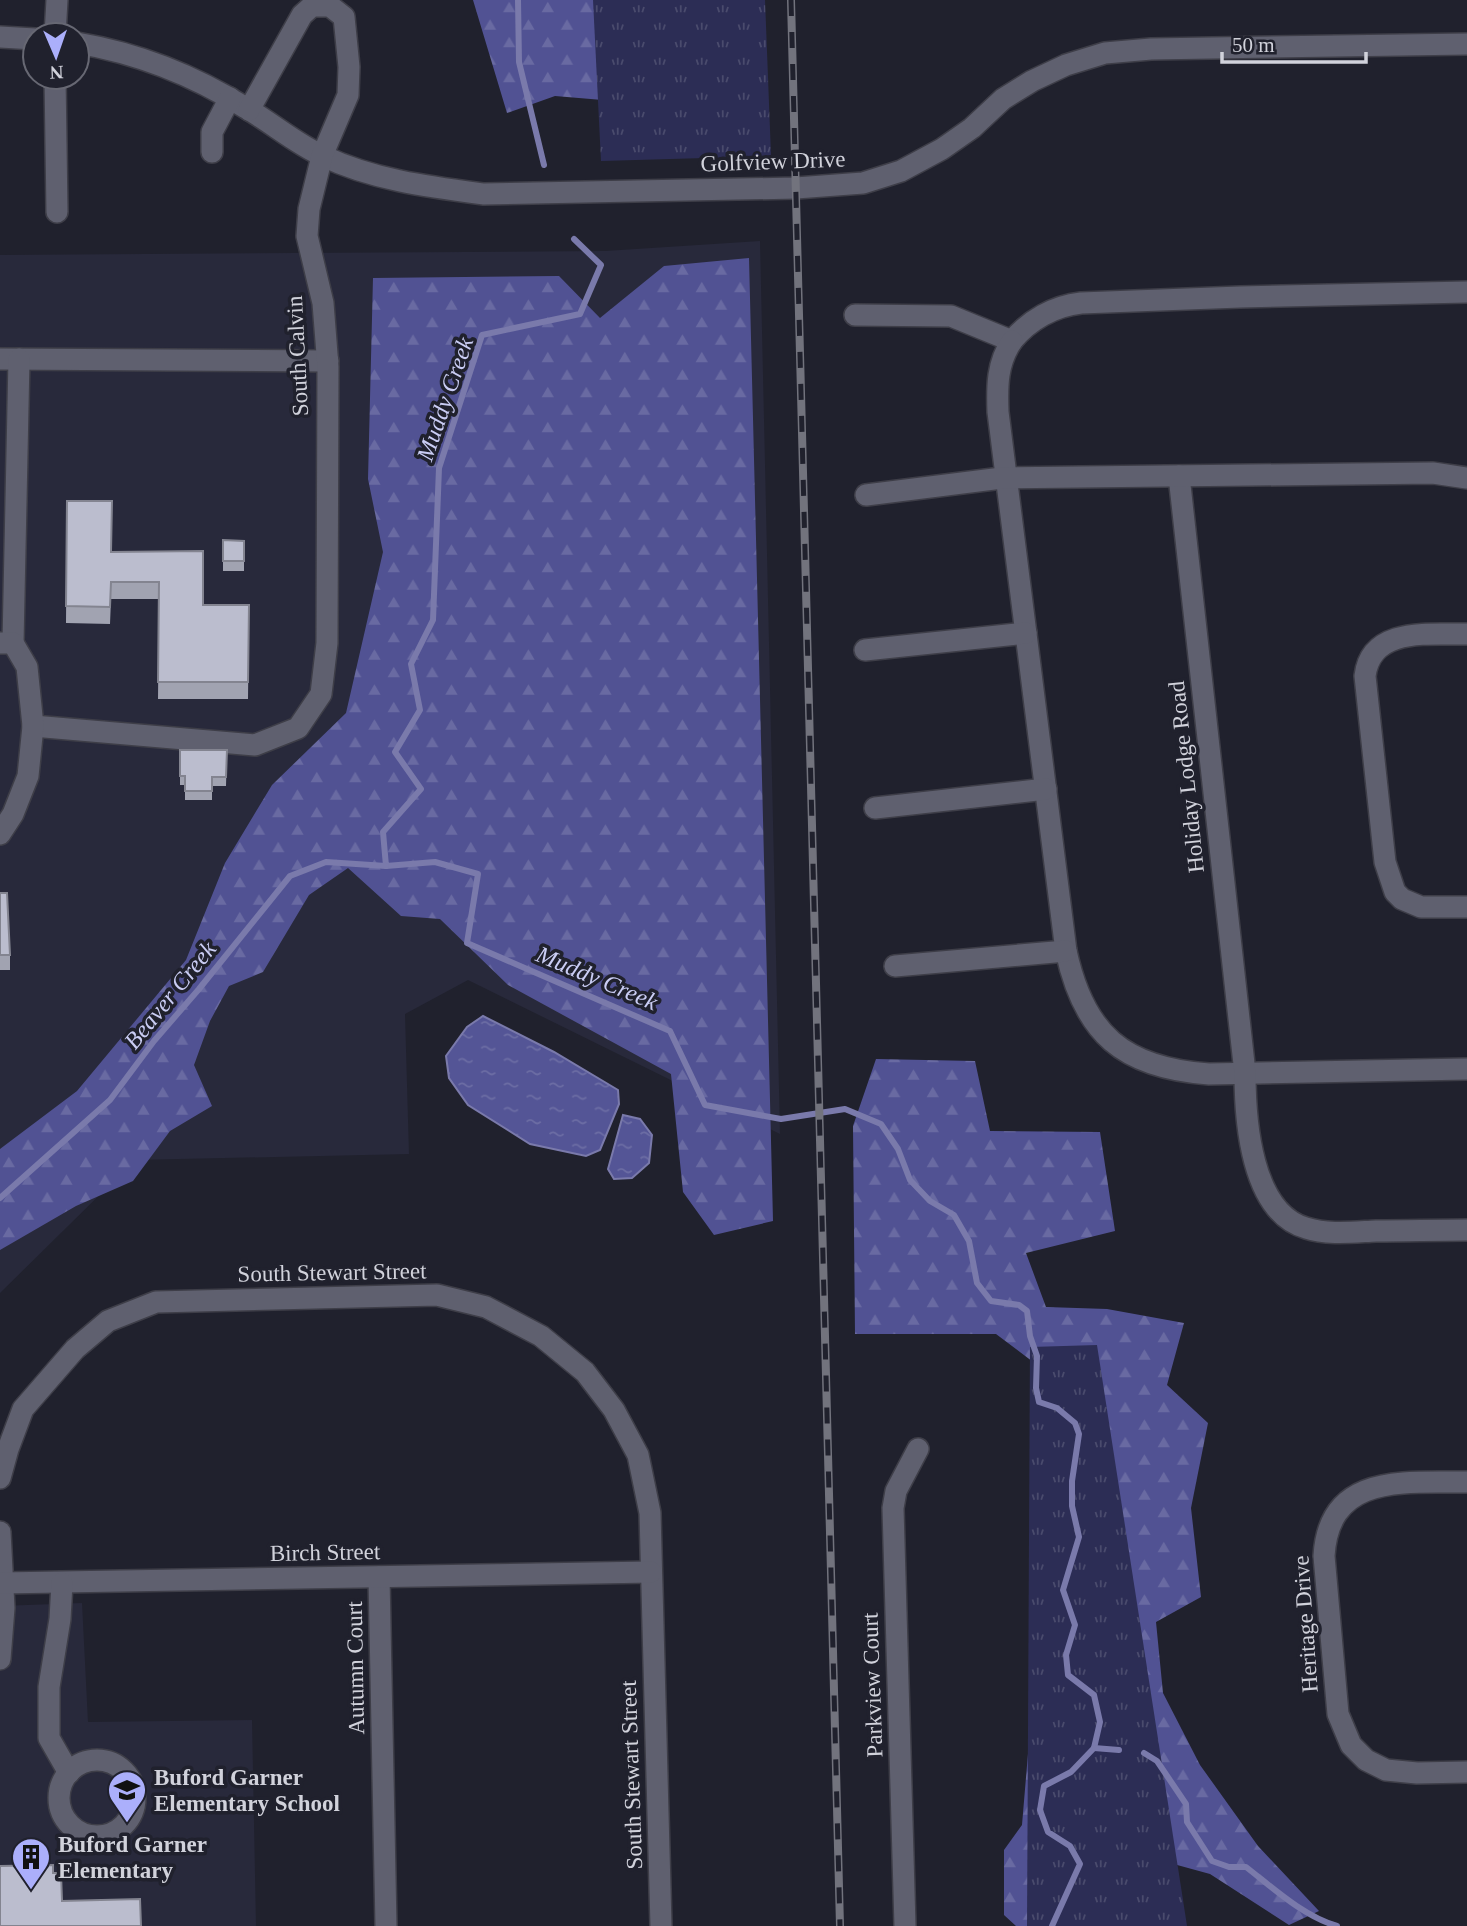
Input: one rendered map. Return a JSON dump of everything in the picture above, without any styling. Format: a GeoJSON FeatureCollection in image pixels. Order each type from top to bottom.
{"type":"FeatureCollection","features":[{"type":"Feature","properties":{"kind":"street"},"geometry":{"type":"LineString","coordinates":[[56,21],[57,0]]}},
{"type":"Feature","properties":{"kind":"street","name":"South Calvin"},"geometry":{"type":"LineString","coordinates":[[33,726],[255,745],[298,728],[321,694],[327,643],[328,361],[323,303],[307,236],[309,209],[322,156],[348,95],[349,67],[344,17],[330,6],[312,6],[302,15],[249,110]]}},
{"type":"Feature","properties":{"kind":"street"},"geometry":{"type":"LineString","coordinates":[[0,37],[21,38]]}},
{"type":"Feature","properties":{"kind":"street","name":"Golfview Drive"},"geometry":{"type":"LineString","coordinates":[[91,45],[164,66],[230,99],[322,156],[374,175],[484,194],[796,188],[863,183],[901,171],[942,149],[972,128],[1003,99],[1032,81],[1066,65],[1105,54],[1151,49],[1467,44]]}},
{"type":"Feature","properties":{"kind":"street"},"geometry":{"type":"LineString","coordinates":[[55,91],[57,212]]}},
{"type":"Feature","properties":{"kind":"street"},"geometry":{"type":"LineString","coordinates":[[212,152],[212,132],[230,99]]}},
{"type":"Feature","properties":{"kind":"street"},"geometry":{"type":"LineString","coordinates":[[1467,292],[1240,296],[1081,303],[1059,307],[1031,322],[1012,341],[1000,367],[997,386],[998,412],[1009,479],[1066,951],[1072,980],[1094,1023],[1112,1042],[1128,1053],[1180,1072],[1467,1069]]}},
{"type":"Feature","properties":{"kind":"street"},"geometry":{"type":"LineString","coordinates":[[855,315],[951,316],[1012,341]]}},
{"type":"Feature","properties":{"kind":"street"},"geometry":{"type":"LineString","coordinates":[[0,834],[13,814],[28,776],[33,726],[27,667],[7,643],[9,359],[328,361]]}},
{"type":"Feature","properties":{"kind":"street"},"geometry":{"type":"LineString","coordinates":[[866,495],[1002,478],[1433,473],[1467,478]]}},
{"type":"Feature","properties":{"kind":"street","name":"Holiday Lodge Road"},"geometry":{"type":"LineString","coordinates":[[1180,475],[1245,1073],[1248,1126],[1261,1182],[1275,1206],[1295,1224],[1306,1228],[1335,1232],[1467,1230]]}},
{"type":"Feature","properties":{"kind":"street"},"geometry":{"type":"LineString","coordinates":[[865,650],[1026,632]]}},
{"type":"Feature","properties":{"kind":"street"},"geometry":{"type":"LineString","coordinates":[[1467,634],[1401,636],[1384,642],[1368,660],[1365,676],[1385,862],[1395,892],[1402,899],[1421,906],[1467,907]]}},
{"type":"Feature","properties":{"kind":"street"},"geometry":{"type":"LineString","coordinates":[[875,808],[1046,789]]}},
{"type":"Feature","properties":{"kind":"street"},"geometry":{"type":"LineString","coordinates":[[895,966],[1066,951]]}},
{"type":"Feature","properties":{"kind":"street","name":"South Stewart Street"},"geometry":{"type":"LineString","coordinates":[[0,1478],[23,1409],[75,1349],[108,1321],[156,1302],[437,1295],[486,1307],[541,1336],[585,1372],[614,1410],[638,1455],[650,1513],[661,1926]]}},
{"type":"Feature","properties":{"kind":"street","name":"Parkview Court"},"geometry":{"type":"LineString","coordinates":[[905,1926],[893,1508],[896,1491],[918,1449]]}},
{"type":"Feature","properties":{"kind":"street","name":"Heritage Drive"},"geometry":{"type":"LineString","coordinates":[[1467,1482],[1387,1483],[1364,1490],[1346,1502],[1330,1524],[1324,1556],[1338,1714],[1345,1737],[1366,1760],[1386,1770],[1417,1773],[1467,1772]]}},
{"type":"Feature","properties":{"kind":"street"},"geometry":{"type":"LineString","coordinates":[[0,1532],[4,1608],[0,1660]]}},
{"type":"Feature","properties":{"kind":"street","name":"Birch Street"},"geometry":{"type":"LineString","coordinates":[[1,1583],[650,1572]]}},
{"type":"Feature","properties":{"kind":"street","name":"Autumn Court"},"geometry":{"type":"LineString","coordinates":[[379,1577],[386,1926]]}},
{"type":"Feature","properties":{"kind":"street"},"geometry":{"type":"LineString","coordinates":[[62,1583],[60,1619],[49,1687],[49,1738],[68,1773]]}},
{"type":"Feature","properties":{"kind":"shaded area"},"geometry":{"type":"Polygon","coordinates":[[[760,241],[780,1134],[468,980],[405,1014],[409,1154],[135,1160],[0,1293],[0,255],[605,251],[760,241]]]}},
{"type":"Feature","properties":{"kind":"shaded area","name":"Buford Garner Elementary School"},"geometry":{"type":"Polygon","coordinates":[[[82,1603],[88,1722],[252,1720],[256,1926],[0,1926],[0,1606],[82,1603]]]}},
{"type":"Feature","properties":{"kind":"green space"},"geometry":{"type":"Polygon","coordinates":[[[473,0],[739,0],[674,106],[555,96],[507,113],[473,0]]]}},
{"type":"Feature","properties":{"kind":"green space"},"geometry":{"type":"Polygon","coordinates":[[[593,0],[765,0],[771,156],[601,161],[593,0]]]}},
{"type":"Feature","properties":{"kind":"green space"},"geometry":{"type":"Polygon","coordinates":[[[749,258],[773,1221],[714,1235],[683,1192],[671,1074],[508,985],[440,919],[401,916],[348,868],[309,895],[263,972],[229,986],[210,1021],[194,1065],[212,1106],[170,1131],[133,1181],[76,1206],[0,1250],[0,1149],[77,1091],[186,960],[225,863],[272,785],[346,713],[383,552],[368,479],[373,278],[559,276],[600,318],[664,266],[749,258]]]}},
{"type":"Feature","properties":{"kind":"green space"},"geometry":{"type":"Polygon","coordinates":[[[876,1059],[975,1061],[990,1131],[1100,1132],[1115,1231],[1026,1253],[1046,1307],[1107,1309],[1184,1323],[1167,1385],[1208,1423],[1191,1508],[1201,1597],[1156,1622],[1163,1693],[1200,1765],[1258,1846],[1319,1911],[1289,1925],[1210,1874],[1148,1857],[1132,1926],[1016,1926],[1004,1915],[1004,1850],[1022,1825],[1037,1647],[1041,1368],[996,1334],[855,1334],[853,1126],[876,1059]]]}},
{"type":"Feature","properties":{"kind":"green space"},"geometry":{"type":"Polygon","coordinates":[[[1097,1345],[1187,1926],[1027,1926],[1030,1347],[1097,1345]]]}},
{"type":"Feature","properties":{"kind":"water"},"geometry":{"type":"Polygon","coordinates":[[[483,1016],[554,1052],[618,1090],[619,1104],[600,1150],[586,1156],[530,1144],[468,1105],[449,1078],[446,1056],[467,1027],[483,1016]]]}},
{"type":"Feature","properties":{"kind":"water"},"geometry":{"type":"Polygon","coordinates":[[[623,1115],[640,1119],[652,1135],[649,1163],[632,1178],[614,1179],[608,1169],[623,1115]]]}},
{"type":"Feature","properties":{"kind":"building"},"geometry":{"type":"Polygon","coordinates":[[[67,501],[112,501],[111,552],[203,551],[203,605],[249,605],[248,682],[158,682],[159,582],[111,582],[110,607],[66,606],[67,501]]]}},
{"type":"Feature","properties":{"kind":"building"},"geometry":{"type":"Polygon","coordinates":[[[223,540],[244,541],[244,561],[223,561],[223,540]]]}},
{"type":"Feature","properties":{"kind":"building"},"geometry":{"type":"Polygon","coordinates":[[[180,750],[227,750],[226,777],[212,777],[212,791],[185,791],[185,776],[180,776],[180,750]]]}},
{"type":"Feature","properties":{"kind":"building"},"geometry":{"type":"Polygon","coordinates":[[[0,893],[7,893],[10,955],[0,955],[0,893]]]}},
{"type":"Feature","properties":{"kind":"building","name":"Buford Garner Elementary"},"geometry":{"type":"Polygon","coordinates":[[[53,1865],[53,1873],[61,1873],[62,1901],[140,1899],[141,1926],[0,1926],[0,1866],[53,1865]]]}},
{"type":"Feature","properties":{"kind":"waterway","name":"Muddy Creek"},"geometry":{"type":"LineString","coordinates":[[518,0],[519,62],[544,165]]}},
{"type":"Feature","properties":{"kind":"waterway","name":"Muddy Creek"},"geometry":{"type":"LineString","coordinates":[[574,239],[601,265],[580,314],[482,335],[439,468],[433,620],[411,664],[420,710],[395,752],[421,789],[383,832],[386,866],[435,862],[478,874],[467,943],[670,1031],[705,1105],[781,1119],[845,1109],[881,1124],[898,1149],[910,1180],[930,1201],[954,1215],[969,1241],[977,1283],[991,1301],[1019,1305],[1027,1311],[1030,1336],[1037,1356],[1036,1388],[1039,1402],[1057,1408],[1075,1423],[1079,1434],[1072,1481],[1072,1506],[1079,1537],[1063,1590],[1075,1625],[1066,1655],[1068,1675],[1094,1695],[1100,1722],[1094,1748],[1071,1772],[1044,1786],[1040,1810],[1048,1832],[1070,1846],[1080,1864],[1052,1926]]}},
{"type":"Feature","properties":{"kind":"waterway","name":"Beaver Creek"},"geometry":{"type":"LineString","coordinates":[[0,1198],[110,1100],[154,1041],[290,876],[326,862],[386,866]]}},
{"type":"Feature","properties":{"kind":"waterway"},"geometry":{"type":"LineString","coordinates":[[1094,1748],[1119,1750]]}},
{"type":"Feature","properties":{"kind":"waterway"},"geometry":{"type":"LineString","coordinates":[[1144,1753],[1157,1761],[1186,1804],[1187,1822],[1212,1861],[1229,1867],[1246,1867],[1312,1916],[1337,1926]]}},
{"type":"Feature","properties":{"kind":"railway"},"geometry":{"type":"LineString","coordinates":[[791,0],[840,1926]]}},
{"type":"Feature","properties":{"kind":"place","name":"Buford Garner Elementary School"},"geometry":{"type":"Point","coordinates":[127,1824]}},
{"type":"Feature","properties":{"kind":"place","name":"Buford Garner Elementary"},"geometry":{"type":"Point","coordinates":[31,1891]}}]}
